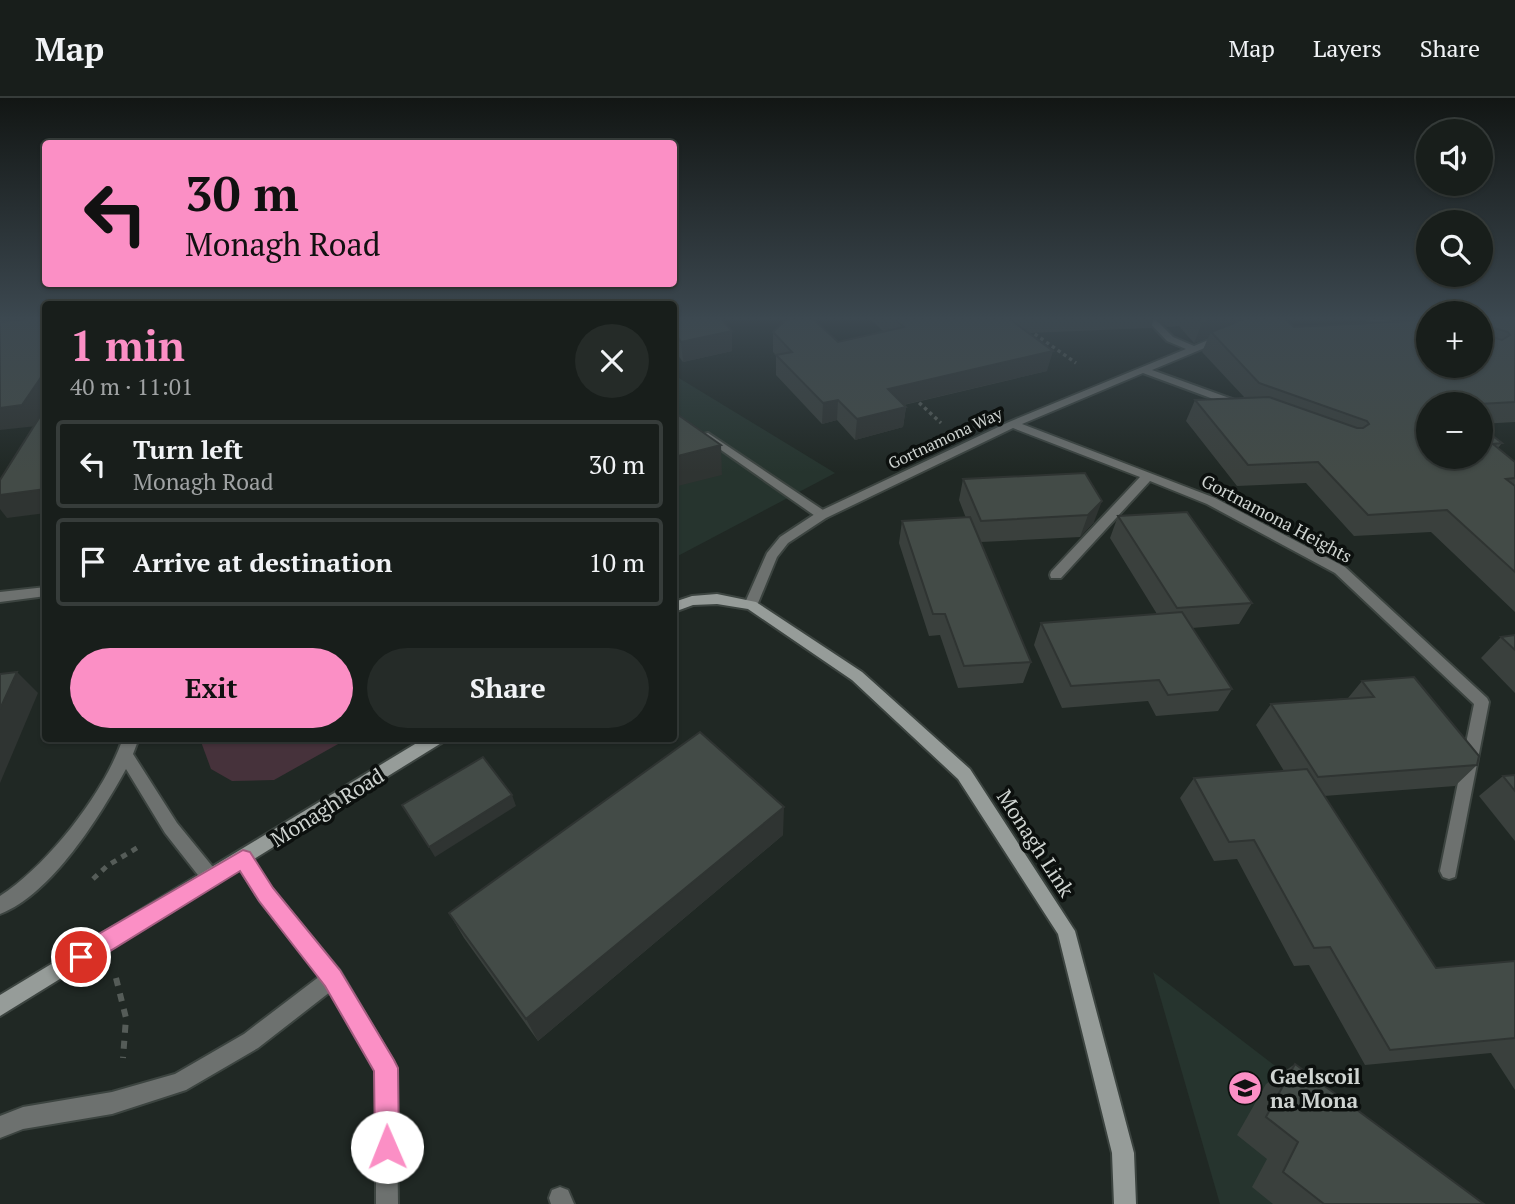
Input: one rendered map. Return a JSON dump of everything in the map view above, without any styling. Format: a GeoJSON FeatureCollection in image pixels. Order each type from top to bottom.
{"type":"FeatureCollection","features":[{"type":"Feature","properties":{"kind":"street","name":"Gortnamona Way"},"geometry":{"type":"LineString","coordinates":[[751,605],[771,556],[784,540],[821,515],[1013,424],[1146,369]]}},
{"type":"Feature","properties":{"kind":"street"},"geometry":{"type":"LineString","coordinates":[[1143,370],[1246,407]]}},
{"type":"Feature","properties":{"kind":"street","name":"Gortnamona Heights"},"geometry":{"type":"LineString","coordinates":[[1013,424],[1211,501],[1340,570],[1482,702],[1449,871]]}},
{"type":"Feature","properties":{"kind":"street"},"geometry":{"type":"LineString","coordinates":[[696,428],[821,515]]}},
{"type":"Feature","properties":{"kind":"street"},"geometry":{"type":"LineString","coordinates":[[1056,575],[1148,476]]}},
{"type":"Feature","properties":{"kind":"street"},"geometry":{"type":"LineString","coordinates":[[0,597],[42,591]]}},
{"type":"Feature","properties":{"kind":"street"},"geometry":{"type":"LineString","coordinates":[[677,606],[692,601],[717,599],[751,605]]}},
{"type":"Feature","properties":{"kind":"street","name":"Monagh Link"},"geometry":{"type":"LineString","coordinates":[[751,605],[857,676],[964,774],[1066,931],[1123,1153],[1125,1204]]}},
{"type":"Feature","properties":{"kind":"street"},"geometry":{"type":"LineString","coordinates":[[0,906],[22,893],[75,840],[126,756],[130,742]]}},
{"type":"Feature","properties":{"kind":"street","name":"Monagh Road"},"geometry":{"type":"LineString","coordinates":[[0,1006],[432,742]]}},
{"type":"Feature","properties":{"kind":"street"},"geometry":{"type":"LineString","coordinates":[[126,756],[171,828],[211,878]]}},
{"type":"Feature","properties":{"kind":"street"},"geometry":{"type":"LineString","coordinates":[[243,859],[266,895],[332,978],[386,1068],[387,1204]]}},
{"type":"Feature","properties":{"kind":"street"},"geometry":{"type":"LineString","coordinates":[[0,1127],[23,1118],[112,1103],[179,1083],[251,1041],[332,978]]}},
{"type":"Feature","properties":{"kind":"path"},"geometry":{"type":"LineString","coordinates":[[1084,369],[1106,384]]}},
{"type":"Feature","properties":{"kind":"path"},"geometry":{"type":"LineString","coordinates":[[908,395],[939,420]]}},
{"type":"Feature","properties":{"kind":"path"},"geometry":{"type":"LineString","coordinates":[[88,884],[107,866],[171,828]]}},
{"type":"Feature","properties":{"kind":"shaded area"},"geometry":{"type":"Polygon","coordinates":[[[677,377],[835,473],[677,556],[677,377]]]}},
{"type":"Feature","properties":{"kind":"shaded area"},"geometry":{"type":"Polygon","coordinates":[[[201,742],[342,742],[274,780],[232,781],[211,769],[201,742]]]}},
{"type":"Feature","properties":{"kind":"shaded area","name":"Gaelscoil na Mona"},"geometry":{"type":"Polygon","coordinates":[[[1153,972],[1455,1204],[1220,1204],[1153,972]]]}},
{"type":"Feature","properties":{"kind":"building"},"geometry":{"type":"Polygon","coordinates":[[[0,369],[42,369],[42,376],[22,405],[0,408],[0,369]]]}},
{"type":"Feature","properties":{"kind":"building"},"geometry":{"type":"Polygon","coordinates":[[[789,369],[977,369],[888,389],[906,407],[857,419],[838,400],[823,403],[789,369]]]}},
{"type":"Feature","properties":{"kind":"building"},"geometry":{"type":"Polygon","coordinates":[[[1245,369],[1416,369],[1416,378],[1493,378],[1493,369],[1515,369],[1515,402],[1493,403],[1493,392],[1416,392],[1416,469],[1493,469],[1493,444],[1515,462],[1515,478],[1506,479],[1515,486],[1515,572],[1447,510],[1368,515],[1318,462],[1248,465],[1195,400],[1269,397],[1357,428],[1369,424],[1367,421],[1259,383],[1245,369]]]}},
{"type":"Feature","properties":{"kind":"building"},"geometry":{"type":"Polygon","coordinates":[[[42,413],[42,490],[0,495],[0,480],[42,413]]]}},
{"type":"Feature","properties":{"kind":"building"},"geometry":{"type":"Polygon","coordinates":[[[677,414],[721,445],[677,456],[677,414]]]}},
{"type":"Feature","properties":{"kind":"building"},"geometry":{"type":"Polygon","coordinates":[[[1493,436],[1502,443],[1493,444],[1493,436]]]}},
{"type":"Feature","properties":{"kind":"building"},"geometry":{"type":"Polygon","coordinates":[[[1085,473],[1102,501],[1088,515],[981,521],[963,479],[1085,473]]]}},
{"type":"Feature","properties":{"kind":"building"},"geometry":{"type":"Polygon","coordinates":[[[1187,512],[1252,603],[1177,608],[1118,516],[1187,512]]]}},
{"type":"Feature","properties":{"kind":"building"},"geometry":{"type":"Polygon","coordinates":[[[970,517],[1031,662],[964,666],[945,614],[933,614],[902,521],[970,517]]]}},
{"type":"Feature","properties":{"kind":"building"},"geometry":{"type":"Polygon","coordinates":[[[1182,612],[1232,689],[1168,695],[1159,680],[1071,686],[1041,623],[1182,612]]]}},
{"type":"Feature","properties":{"kind":"building"},"geometry":{"type":"Polygon","coordinates":[[[1515,635],[1515,650],[1501,637],[1515,635]]]}},
{"type":"Feature","properties":{"kind":"building"},"geometry":{"type":"Polygon","coordinates":[[[17,672],[0,709],[0,674],[17,672]]]}},
{"type":"Feature","properties":{"kind":"building"},"geometry":{"type":"Polygon","coordinates":[[[1414,677],[1479,756],[1477,765],[1318,777],[1271,704],[1374,697],[1362,681],[1414,677]]]}},
{"type":"Feature","properties":{"kind":"building"},"geometry":{"type":"Polygon","coordinates":[[[700,732],[784,807],[526,1019],[449,913],[700,732]]]}},
{"type":"Feature","properties":{"kind":"building"},"geometry":{"type":"Polygon","coordinates":[[[483,757],[512,795],[429,847],[402,805],[483,757]]]}},
{"type":"Feature","properties":{"kind":"building"},"geometry":{"type":"Polygon","coordinates":[[[1307,769],[1436,968],[1515,961],[1515,1038],[1390,1050],[1330,947],[1314,948],[1254,840],[1229,842],[1194,778],[1307,769]]]}},
{"type":"Feature","properties":{"kind":"building"},"geometry":{"type":"Polygon","coordinates":[[[1515,775],[1515,791],[1503,776],[1515,775]]]}},
{"type":"Feature","properties":{"kind":"building"},"geometry":{"type":"Polygon","coordinates":[[[1295,1064],[1484,1204],[1324,1204],[1283,1172],[1298,1142],[1266,1117],[1295,1064]]]}},
{"type":"Feature","properties":{"kind":"place","name":"Gaelscoil na Mona"},"geometry":{"type":"Point","coordinates":[1245,1088]}},
{"type":"Feature","properties":{"kind":"route"},"geometry":{"type":"LineString","coordinates":[[81,957],[243,859],[266,895],[332,978],[386,1068],[387,1147]]}}]}
